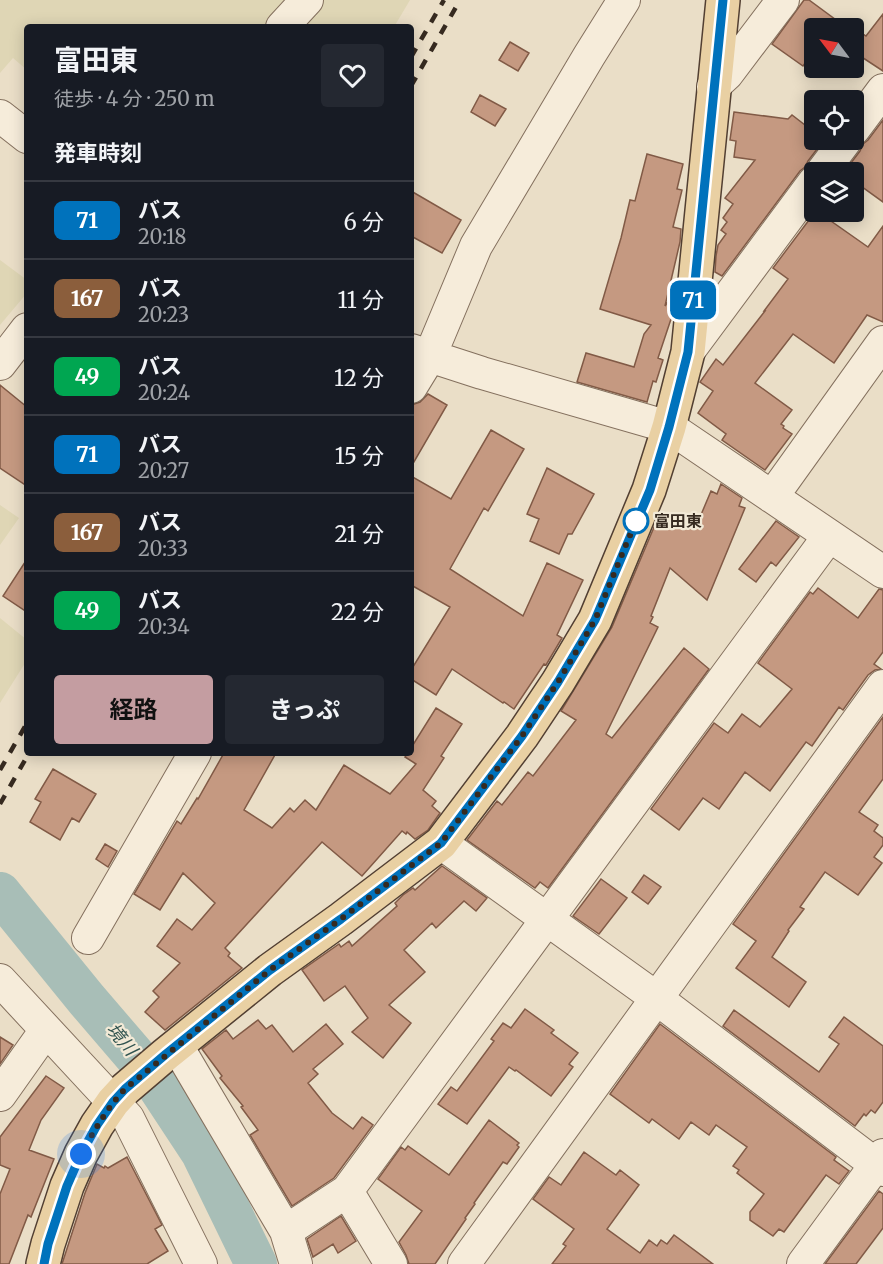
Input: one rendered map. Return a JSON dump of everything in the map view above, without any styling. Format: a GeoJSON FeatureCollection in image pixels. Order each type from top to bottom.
{"type":"FeatureCollection","features":[{"type":"Feature","properties":{"kind":"main road"},"geometry":{"type":"LineString","coordinates":[[44,1264],[48,1244],[71,1176],[97,1125],[119,1095],[270,970],[441,843],[522,736],[595,620],[650,490],[688,352],[723,0]]}},
{"type":"Feature","properties":{"kind":"street"},"geometry":{"type":"LineString","coordinates":[[285,24],[307,0]]}},
{"type":"Feature","properties":{"kind":"street"},"geometry":{"type":"LineString","coordinates":[[414,376],[420,353],[476,246],[624,0]]}},
{"type":"Feature","properties":{"kind":"street"},"geometry":{"type":"LineString","coordinates":[[713,87],[727,74],[783,0]]}},
{"type":"Feature","properties":{"kind":"street"},"geometry":{"type":"LineString","coordinates":[[864,116],[883,90]]}},
{"type":"Feature","properties":{"kind":"street"},"geometry":{"type":"LineString","coordinates":[[0,116],[24,135]]}},
{"type":"Feature","properties":{"kind":"street"},"geometry":{"type":"LineString","coordinates":[[688,352],[804,195]]}},
{"type":"Feature","properties":{"kind":"street"},"geometry":{"type":"LineString","coordinates":[[0,364],[24,333]]}},
{"type":"Feature","properties":{"kind":"street"},"geometry":{"type":"LineString","coordinates":[[772,497],[883,342]]}},
{"type":"Feature","properties":{"kind":"street"},"geometry":{"type":"LineString","coordinates":[[420,353],[669,427],[883,572]]}},
{"type":"Feature","properties":{"kind":"street"},"geometry":{"type":"LineString","coordinates":[[286,1231],[347,1191],[829,536]]}},
{"type":"Feature","properties":{"kind":"street"},"geometry":{"type":"LineString","coordinates":[[464,1264],[883,686]]}},
{"type":"Feature","properties":{"kind":"street"},"geometry":{"type":"LineString","coordinates":[[88,938],[193,756]]}},
{"type":"Feature","properties":{"kind":"street"},"geometry":{"type":"LineString","coordinates":[[441,843],[881,1163],[803,1264]]}},
{"type":"Feature","properties":{"kind":"street"},"geometry":{"type":"LineString","coordinates":[[0,980],[46,1030],[119,1095],[128,1118],[201,1264]]}},
{"type":"Feature","properties":{"kind":"street"},"geometry":{"type":"LineString","coordinates":[[0,1095],[46,1030]]}},
{"type":"Feature","properties":{"kind":"street"},"geometry":{"type":"LineString","coordinates":[[171,1050],[286,1231],[296,1264]]}},
{"type":"Feature","properties":{"kind":"street"},"geometry":{"type":"LineString","coordinates":[[347,1191],[391,1264]]}},
{"type":"Feature","properties":{"kind":"shaded area"},"geometry":{"type":"Polygon","coordinates":[[[0,0],[410,0],[396,24],[24,24],[24,67],[13,58],[0,73],[0,0]]]}},
{"type":"Feature","properties":{"kind":"shaded area"},"geometry":{"type":"Polygon","coordinates":[[[0,260],[24,278],[24,297],[0,325],[0,260]]]}},
{"type":"Feature","properties":{"kind":"shaded area"},"geometry":{"type":"Polygon","coordinates":[[[0,505],[19,518],[0,545],[0,505]]]}},
{"type":"Feature","properties":{"kind":"shaded area"},"geometry":{"type":"Polygon","coordinates":[[[0,618],[24,638],[24,665],[0,703],[0,618]]]}},
{"type":"Feature","properties":{"kind":"building"},"geometry":{"type":"Polygon","coordinates":[[[804,0],[809,0],[833,18],[804,18],[803,66],[772,44],[804,0]]]}},
{"type":"Feature","properties":{"kind":"building"},"geometry":{"type":"Polygon","coordinates":[[[883,14],[883,71],[864,59],[864,35],[866,36],[883,14]]]}},
{"type":"Feature","properties":{"kind":"building"},"geometry":{"type":"Polygon","coordinates":[[[510,42],[529,53],[518,71],[499,60],[510,42]]]}},
{"type":"Feature","properties":{"kind":"building"},"geometry":{"type":"Polygon","coordinates":[[[480,95],[506,109],[495,126],[471,112],[480,95]]]}},
{"type":"Feature","properties":{"kind":"building"},"geometry":{"type":"Polygon","coordinates":[[[734,112],[788,119],[792,115],[804,124],[804,150],[816,150],[808,162],[804,162],[804,168],[722,276],[715,272],[716,256],[718,245],[726,234],[721,230],[727,222],[723,218],[733,204],[725,198],[755,160],[734,157],[736,141],[730,140],[734,112]]]}},
{"type":"Feature","properties":{"kind":"building"},"geometry":{"type":"Polygon","coordinates":[[[883,120],[883,202],[864,188],[864,162],[852,162],[860,150],[864,150],[864,143],[883,120]]]}},
{"type":"Feature","properties":{"kind":"building"},"geometry":{"type":"Polygon","coordinates":[[[647,154],[683,164],[677,189],[682,190],[673,227],[681,229],[680,242],[665,306],[675,292],[673,313],[658,358],[663,360],[656,382],[653,381],[647,402],[577,382],[586,353],[634,367],[644,334],[651,325],[600,309],[630,200],[635,201],[647,154]]]}},
{"type":"Feature","properties":{"kind":"building"},"geometry":{"type":"Polygon","coordinates":[[[414,193],[461,220],[442,253],[414,238],[414,193]]]}},
{"type":"Feature","properties":{"kind":"building"},"geometry":{"type":"Polygon","coordinates":[[[808,222],[832,222],[868,247],[883,226],[883,322],[867,315],[834,363],[793,334],[755,383],[792,410],[781,424],[792,434],[765,470],[722,440],[726,434],[698,413],[713,391],[700,382],[716,359],[723,365],[788,279],[773,268],[808,222]]]}},
{"type":"Feature","properties":{"kind":"building"},"geometry":{"type":"Polygon","coordinates":[[[0,385],[24,405],[24,484],[0,468],[0,385]]]}},
{"type":"Feature","properties":{"kind":"building"},"geometry":{"type":"Polygon","coordinates":[[[428,394],[447,405],[414,462],[414,404],[420,402],[428,394]]]}},
{"type":"Feature","properties":{"kind":"building"},"geometry":{"type":"Polygon","coordinates":[[[491,430],[524,449],[488,511],[484,508],[450,569],[523,616],[547,563],[583,580],[557,635],[562,638],[546,665],[544,664],[514,709],[452,669],[436,695],[414,681],[414,665],[450,607],[414,587],[414,478],[451,499],[491,430]]]}},
{"type":"Feature","properties":{"kind":"building"},"geometry":{"type":"Polygon","coordinates":[[[547,468],[594,494],[572,534],[568,534],[559,554],[530,541],[539,519],[527,514],[547,468]]]}},
{"type":"Feature","properties":{"kind":"building"},"geometry":{"type":"Polygon","coordinates":[[[721,484],[742,498],[739,506],[745,508],[707,600],[670,568],[651,616],[653,617],[650,623],[658,627],[606,734],[612,738],[684,648],[709,669],[548,888],[540,882],[535,888],[467,840],[497,801],[502,805],[528,772],[533,776],[576,720],[561,711],[612,627],[660,513],[695,529],[711,491],[717,494],[721,484]]]}},
{"type":"Feature","properties":{"kind":"building"},"geometry":{"type":"Polygon","coordinates":[[[776,521],[799,537],[776,566],[771,562],[756,582],[739,569],[776,521]]]}},
{"type":"Feature","properties":{"kind":"building"},"geometry":{"type":"Polygon","coordinates":[[[24,564],[24,610],[3,596],[24,564]]]}},
{"type":"Feature","properties":{"kind":"building"},"geometry":{"type":"Polygon","coordinates":[[[818,588],[858,618],[879,589],[883,590],[883,652],[874,664],[881,669],[868,675],[843,710],[839,707],[812,746],[806,742],[770,791],[745,772],[719,809],[703,798],[679,830],[651,809],[714,723],[728,733],[742,714],[760,727],[792,689],[758,663],[810,592],[813,594],[818,588]]]}},
{"type":"Feature","properties":{"kind":"building"},"geometry":{"type":"Polygon","coordinates":[[[436,708],[462,724],[441,756],[444,758],[423,790],[436,801],[432,806],[440,813],[428,830],[415,839],[402,831],[362,876],[322,842],[225,948],[230,953],[228,956],[242,968],[165,1030],[145,1012],[159,997],[153,991],[180,963],[157,946],[177,919],[192,930],[215,903],[183,873],[160,910],[134,894],[177,821],[181,824],[222,756],[274,756],[244,810],[272,828],[290,808],[294,812],[305,800],[316,810],[344,765],[390,794],[416,764],[405,757],[414,756],[414,743],[436,708]]]}},
{"type":"Feature","properties":{"kind":"building"},"geometry":{"type":"Polygon","coordinates":[[[883,717],[883,779],[859,812],[878,825],[874,831],[883,838],[883,845],[874,857],[882,863],[858,895],[825,872],[800,907],[804,909],[772,957],[806,982],[789,1007],[736,968],[756,941],[733,924],[883,717]]]}},
{"type":"Feature","properties":{"kind":"building"},"geometry":{"type":"Polygon","coordinates":[[[53,769],[96,794],[79,822],[72,818],[60,840],[30,822],[41,802],[35,799],[53,769]]]}},
{"type":"Feature","properties":{"kind":"building"},"geometry":{"type":"Polygon","coordinates":[[[105,844],[117,851],[108,867],[96,859],[105,844]]]}},
{"type":"Feature","properties":{"kind":"building"},"geometry":{"type":"Polygon","coordinates":[[[442,866],[487,898],[476,911],[464,901],[436,928],[432,923],[404,950],[425,972],[389,1005],[411,1023],[383,1058],[352,1032],[368,1018],[345,986],[324,1001],[302,970],[339,944],[341,947],[349,941],[352,946],[397,906],[395,903],[403,895],[413,888],[415,890],[442,866]]]}},
{"type":"Feature","properties":{"kind":"building"},"geometry":{"type":"Polygon","coordinates":[[[644,875],[661,887],[648,904],[632,892],[644,875]]]}},
{"type":"Feature","properties":{"kind":"building"},"geometry":{"type":"Polygon","coordinates":[[[601,879],[627,898],[599,934],[573,916],[601,879]]]}},
{"type":"Feature","properties":{"kind":"building"},"geometry":{"type":"Polygon","coordinates":[[[525,1009],[554,1030],[551,1033],[578,1053],[569,1064],[573,1067],[551,1096],[509,1067],[467,1124],[438,1104],[451,1087],[457,1091],[494,1041],[491,1039],[503,1023],[511,1028],[525,1009]]]}},
{"type":"Feature","properties":{"kind":"building"},"geometry":{"type":"Polygon","coordinates":[[[734,1010],[819,1072],[839,1044],[829,1037],[844,1017],[883,1046],[883,1102],[875,1113],[871,1110],[866,1116],[864,1114],[855,1126],[723,1026],[734,1010]]]}},
{"type":"Feature","properties":{"kind":"building"},"geometry":{"type":"Polygon","coordinates":[[[258,1020],[266,1029],[272,1025],[293,1052],[326,1024],[343,1044],[313,1069],[318,1074],[308,1083],[332,1113],[353,1129],[362,1117],[373,1125],[334,1178],[292,1206],[250,1135],[258,1130],[202,1049],[226,1030],[233,1039],[258,1020]]]}},
{"type":"Feature","properties":{"kind":"building"},"geometry":{"type":"Polygon","coordinates":[[[660,1024],[836,1157],[834,1160],[849,1171],[839,1184],[826,1175],[784,1232],[779,1229],[773,1236],[750,1220],[750,1212],[764,1194],[737,1173],[739,1170],[733,1166],[747,1147],[716,1125],[709,1135],[691,1122],[679,1139],[652,1119],[649,1123],[610,1094],[660,1024]]]}},
{"type":"Feature","properties":{"kind":"building"},"geometry":{"type":"Polygon","coordinates":[[[0,1037],[13,1045],[0,1064],[0,1037]]]}},
{"type":"Feature","properties":{"kind":"building"},"geometry":{"type":"Polygon","coordinates":[[[46,1076],[64,1088],[41,1120],[29,1150],[54,1159],[31,1217],[28,1215],[9,1264],[0,1264],[0,1194],[10,1169],[0,1165],[0,1137],[46,1076]]]}},
{"type":"Feature","properties":{"kind":"building"},"geometry":{"type":"Polygon","coordinates":[[[489,1120],[519,1143],[517,1145],[519,1147],[507,1164],[503,1162],[435,1264],[409,1264],[399,1242],[422,1211],[378,1179],[401,1147],[405,1150],[408,1146],[449,1175],[489,1120]]]}},
{"type":"Feature","properties":{"kind":"building"},"geometry":{"type":"Polygon","coordinates":[[[584,1152],[616,1175],[620,1170],[639,1185],[607,1229],[640,1253],[649,1240],[657,1246],[661,1240],[667,1244],[674,1235],[713,1264],[552,1264],[566,1246],[563,1244],[574,1229],[533,1199],[549,1177],[561,1185],[584,1152]]]}},
{"type":"Feature","properties":{"kind":"building"},"geometry":{"type":"Polygon","coordinates":[[[127,1157],[162,1225],[155,1229],[168,1251],[147,1264],[62,1264],[97,1164],[108,1168],[127,1157]]]}},
{"type":"Feature","properties":{"kind":"building"},"geometry":{"type":"Polygon","coordinates":[[[879,1191],[883,1194],[883,1228],[856,1264],[825,1264],[879,1191]]]}},
{"type":"Feature","properties":{"kind":"building"},"geometry":{"type":"Polygon","coordinates":[[[341,1216],[356,1241],[338,1253],[333,1244],[313,1257],[307,1239],[341,1216]]]}},
{"type":"Feature","properties":{"kind":"waterway","name":"境川"},"geometry":{"type":"LineString","coordinates":[[0,893],[148,1071],[202,1153],[256,1264]]}},
{"type":"Feature","properties":{"kind":"railway"},"geometry":{"type":"LineString","coordinates":[[414,52],[444,0]]}},
{"type":"Feature","properties":{"kind":"railway"},"geometry":{"type":"LineString","coordinates":[[414,81],[460,0]]}},
{"type":"Feature","properties":{"kind":"railway"},"geometry":{"type":"LineString","coordinates":[[0,770],[24,728]]}},
{"type":"Feature","properties":{"kind":"railway"},"geometry":{"type":"LineString","coordinates":[[0,804],[27,756]]}},
{"type":"Feature","properties":{"kind":"bus line","name":"71"},"geometry":{"type":"LineString","coordinates":[[44,1264],[48,1244],[67,1186],[81,1154],[113,1102],[166,1054],[270,970],[441,843],[522,736],[595,620],[650,490],[688,352],[723,0]]}},
{"type":"Feature","properties":{"kind":"place","name":"富田東"},"geometry":{"type":"Point","coordinates":[636,521]}},
{"type":"Feature","properties":{"kind":"route"},"geometry":{"type":"LineString","coordinates":[[81,1154],[97,1125],[125,1089],[270,970],[441,843],[522,736],[558,682],[595,620],[640,511],[636,521]]}}]}
